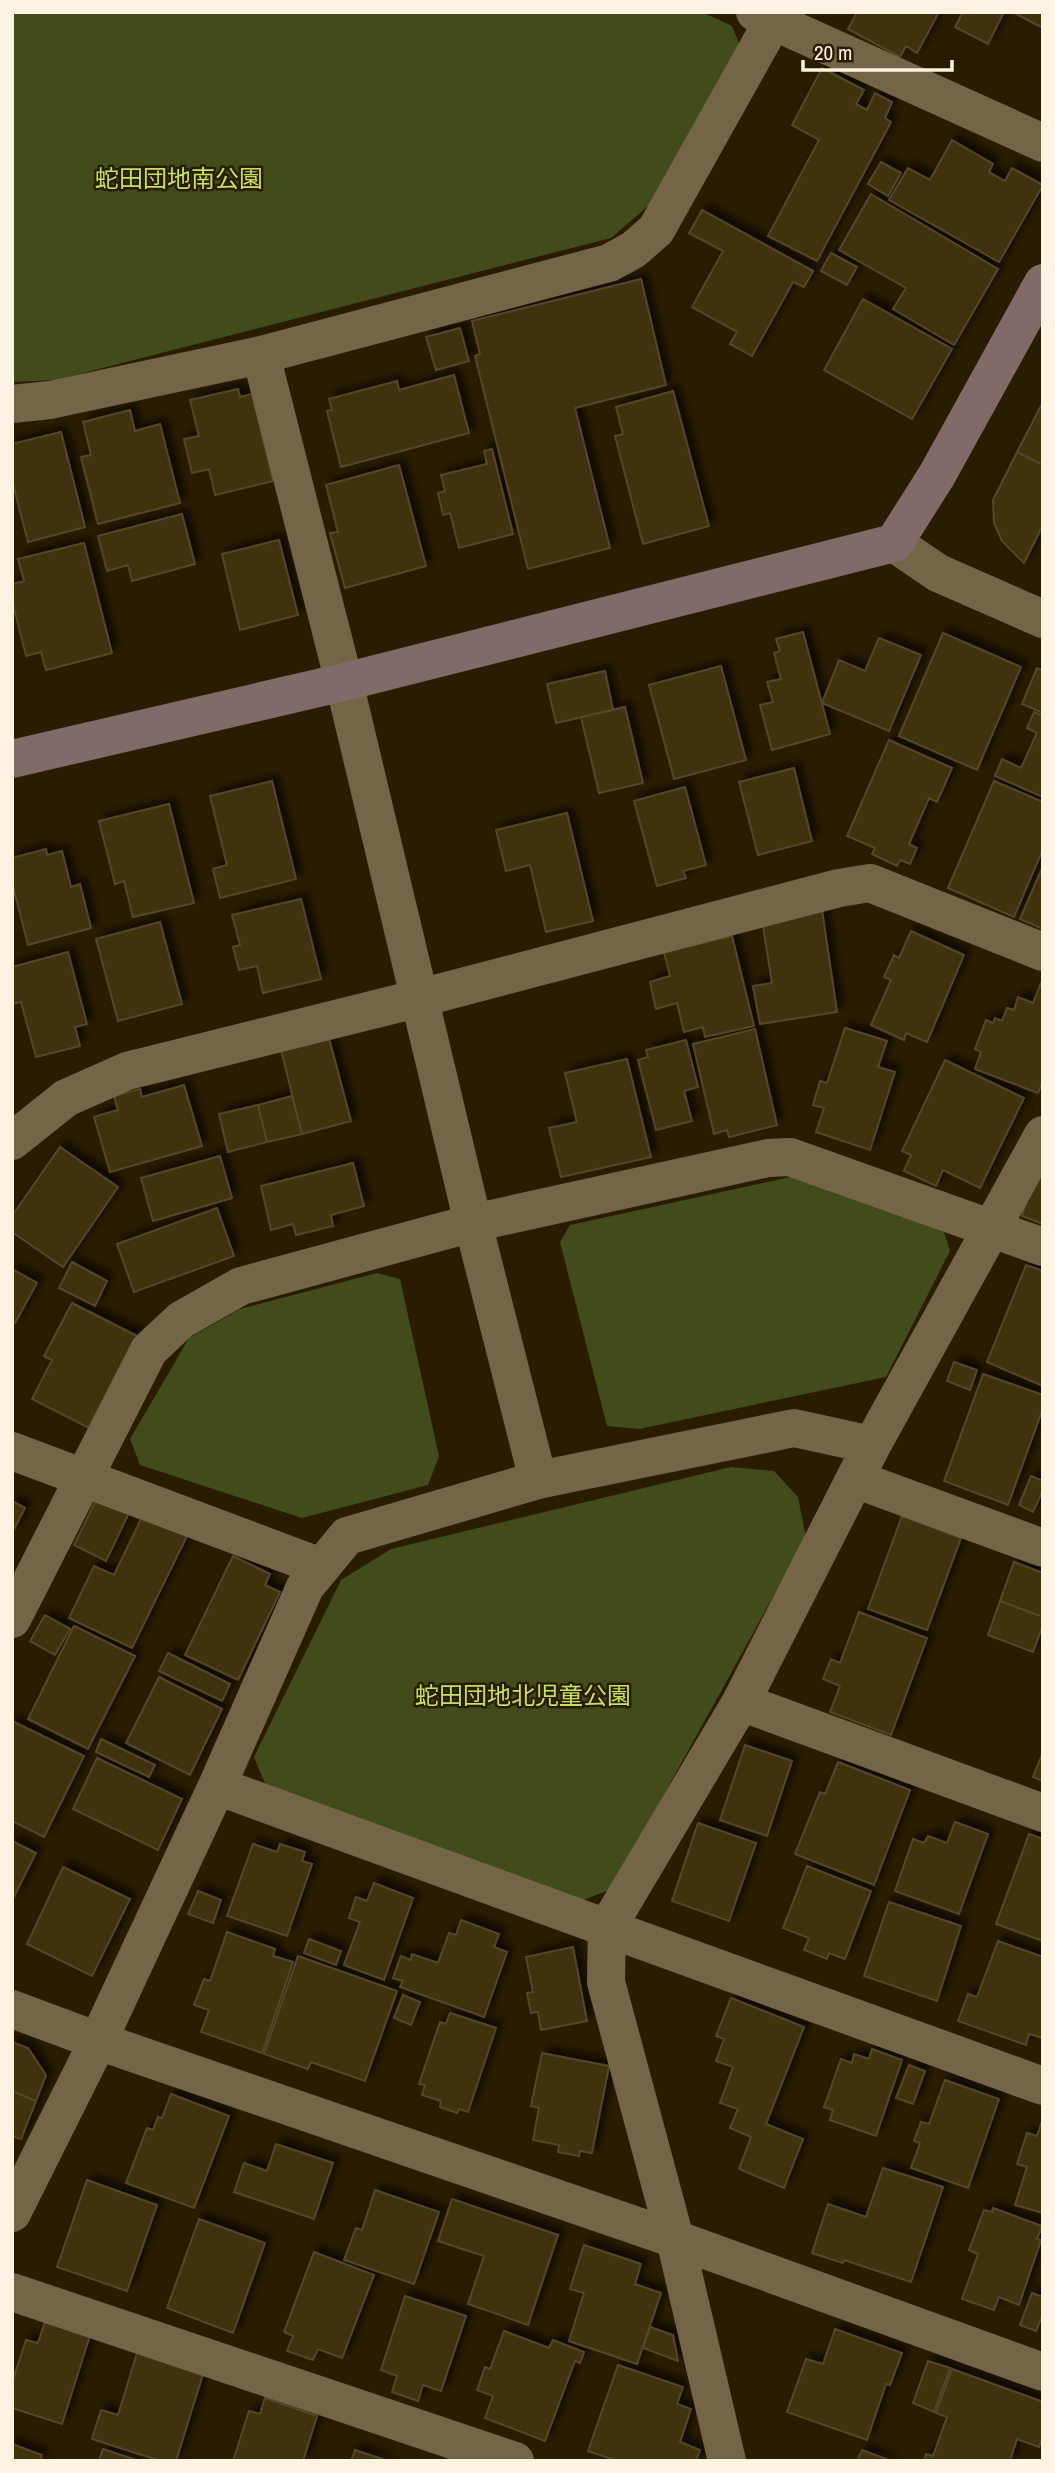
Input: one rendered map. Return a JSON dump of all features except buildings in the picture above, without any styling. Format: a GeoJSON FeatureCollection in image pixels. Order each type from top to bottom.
{"type":"FeatureCollection","features":[{"type":"Feature","properties":{"kind":"street"},"geometry":{"type":"LineString","coordinates":[[12,404],[50,400],[261,355],[609,263],[633,250],[656,230],[768,15],[1043,143]]}},
{"type":"Feature","properties":{"kind":"street"},"geometry":{"type":"LineString","coordinates":[[12,759],[344,682],[894,543],[937,475],[1043,283]]}},
{"type":"Feature","properties":{"kind":"street"},"geometry":{"type":"LineString","coordinates":[[261,355],[344,682],[473,1223],[538,1480]]}},
{"type":"Feature","properties":{"kind":"street"},"geometry":{"type":"LineString","coordinates":[[894,543],[938,572],[1043,619]]}},
{"type":"Feature","properties":{"kind":"street"},"geometry":{"type":"LineString","coordinates":[[12,1141],[66,1098],[127,1071],[420,998],[839,887],[870,883],[1043,952]]}},
{"type":"Feature","properties":{"kind":"street"},"geometry":{"type":"LineString","coordinates":[[727,2461],[675,2239],[607,1982],[607,1928],[741,1702],[872,1445],[1043,1135]]}},
{"type":"Feature","properties":{"kind":"street"},"geometry":{"type":"LineString","coordinates":[[12,1619],[149,1350],[181,1320],[242,1286],[473,1223],[768,1157],[790,1157],[1043,1247]]}},
{"type":"Feature","properties":{"kind":"street"},"geometry":{"type":"LineString","coordinates":[[12,2213],[98,2041],[217,1786],[305,1587],[347,1536],[538,1480],[794,1428],[872,1445]]}},
{"type":"Feature","properties":{"kind":"street"},"geometry":{"type":"LineString","coordinates":[[12,1451],[321,1567]]}},
{"type":"Feature","properties":{"kind":"street"},"geometry":{"type":"LineString","coordinates":[[855,1479],[1043,1548]]}},
{"type":"Feature","properties":{"kind":"street"},"geometry":{"type":"LineString","coordinates":[[741,1702],[1043,1814]]}},
{"type":"Feature","properties":{"kind":"street"},"geometry":{"type":"LineString","coordinates":[[217,1786],[1043,2086]]}},
{"type":"Feature","properties":{"kind":"street"},"geometry":{"type":"LineString","coordinates":[[12,2009],[675,2239],[1043,2372]]}},
{"type":"Feature","properties":{"kind":"street"},"geometry":{"type":"LineString","coordinates":[[12,2292],[515,2461]]}},
{"type":"Feature","properties":{"kind":"green space","name":"蛇田団地南公園"},"geometry":{"type":"Polygon","coordinates":[[[12,12],[702,12],[732,26],[741,48],[655,200],[611,238],[56,380],[12,382],[12,12]]]}},
{"type":"Feature","properties":{"kind":"green space"},"geometry":{"type":"Polygon","coordinates":[[[795,1176],[944,1232],[950,1251],[886,1377],[639,1429],[607,1426],[560,1242],[570,1225],[795,1176]]]}},
{"type":"Feature","properties":{"kind":"green space"},"geometry":{"type":"Polygon","coordinates":[[[377,1273],[400,1279],[439,1456],[428,1485],[302,1518],[140,1465],[130,1439],[189,1338],[240,1309],[377,1273]]]}},
{"type":"Feature","properties":{"kind":"green space","name":"蛇田団地北児童公園"},"geometry":{"type":"Polygon","coordinates":[[[731,1467],[774,1471],[798,1497],[806,1537],[612,1889],[583,1900],[266,1786],[254,1757],[341,1580],[391,1549],[731,1467]]]}}]}
